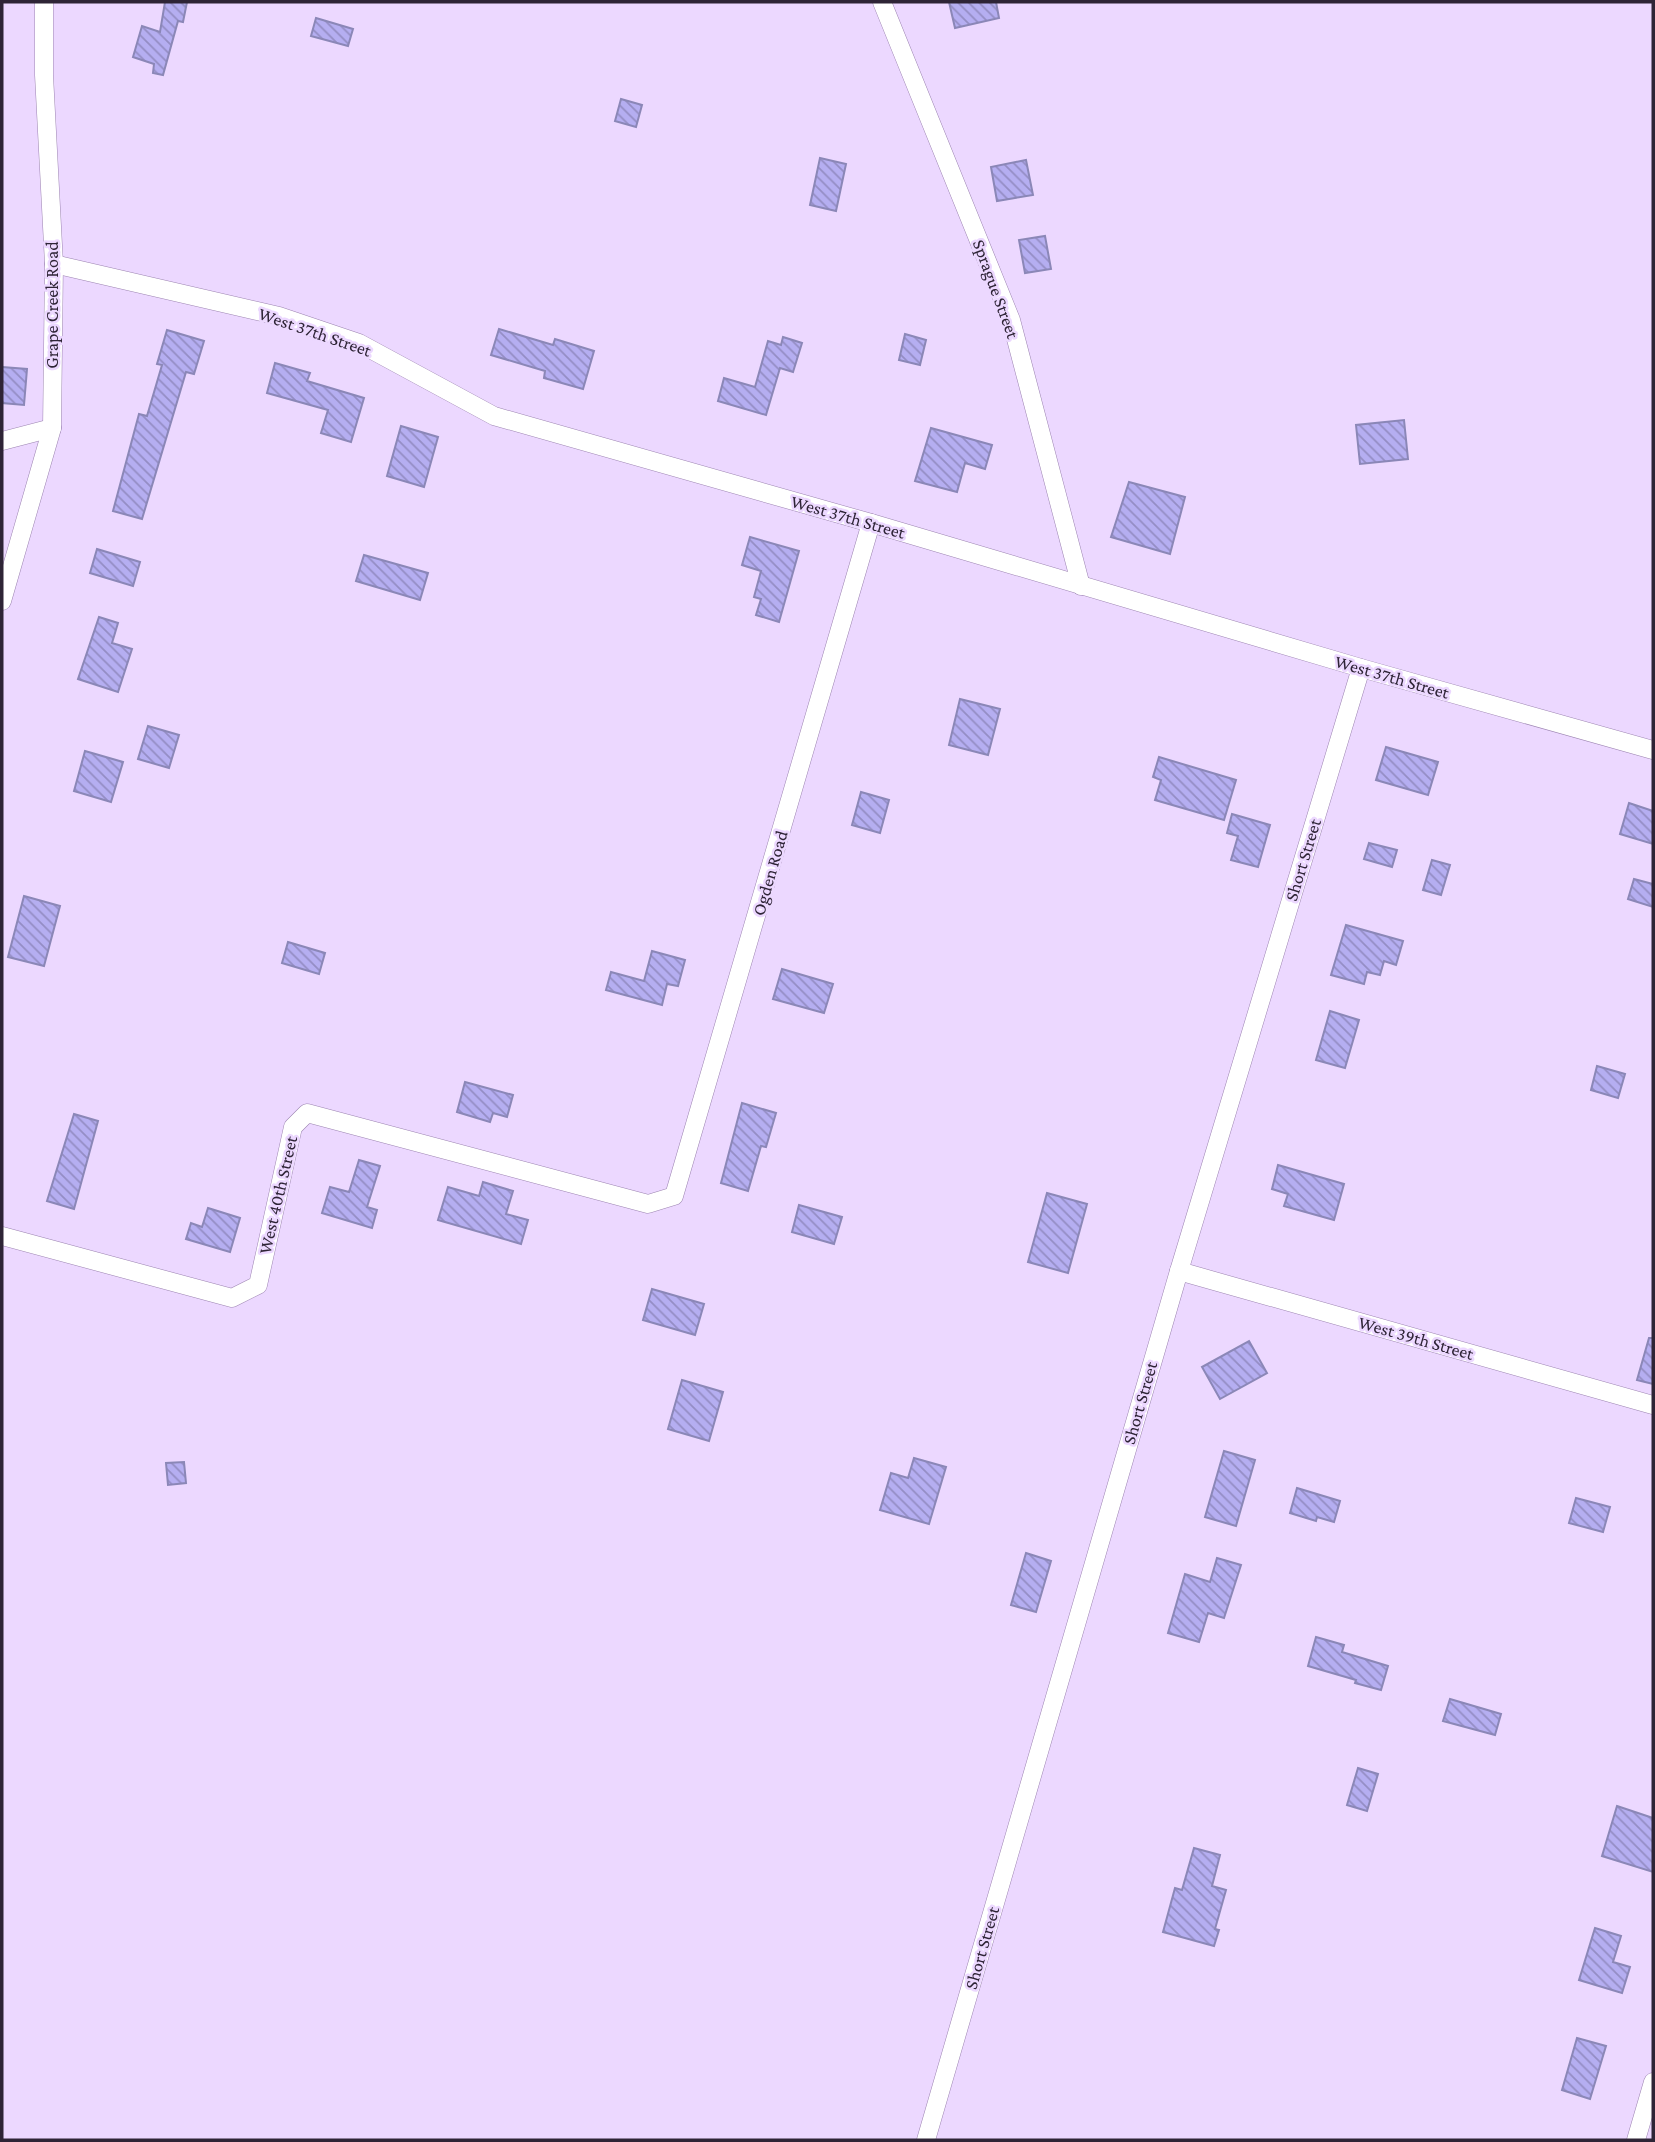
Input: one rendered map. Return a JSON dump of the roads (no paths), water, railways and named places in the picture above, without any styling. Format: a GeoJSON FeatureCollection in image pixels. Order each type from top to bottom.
{"type":"FeatureCollection","features":[{"type":"Feature","properties":{"kind":"street","name":"Grape Creek Road"},"geometry":{"type":"LineString","coordinates":[[2,601],[52,428],[54,264],[44,75],[44,2]]}},
{"type":"Feature","properties":{"kind":"street","name":"Sprague Street"},"geometry":{"type":"LineString","coordinates":[[882,2],[1010,320],[1081,586]]}},
{"type":"Feature","properties":{"kind":"street","name":"West 37th Street"},"geometry":{"type":"LineString","coordinates":[[54,264],[279,316],[359,343],[494,416],[1653,750]]}},
{"type":"Feature","properties":{"kind":"street"},"geometry":{"type":"LineString","coordinates":[[2,441],[52,428]]}},
{"type":"Feature","properties":{"kind":"street","name":"Ogden Road"},"geometry":{"type":"LineString","coordinates":[[648,1204],[674,1196],[871,523]]}},
{"type":"Feature","properties":{"kind":"street","name":"Short Street"},"geometry":{"type":"LineString","coordinates":[[926,2140],[1179,1271],[1361,668]]}},
{"type":"Feature","properties":{"kind":"street","name":"West 40th Street"},"geometry":{"type":"LineString","coordinates":[[2,1236],[232,1298],[258,1285],[293,1127],[307,1113],[648,1204]]}},
{"type":"Feature","properties":{"kind":"street","name":"West 39th Street"},"geometry":{"type":"LineString","coordinates":[[1179,1271],[1653,1405]]}},
{"type":"Feature","properties":{"kind":"street"},"geometry":{"type":"LineString","coordinates":[[1636,2140],[1653,2082]]}}]}
